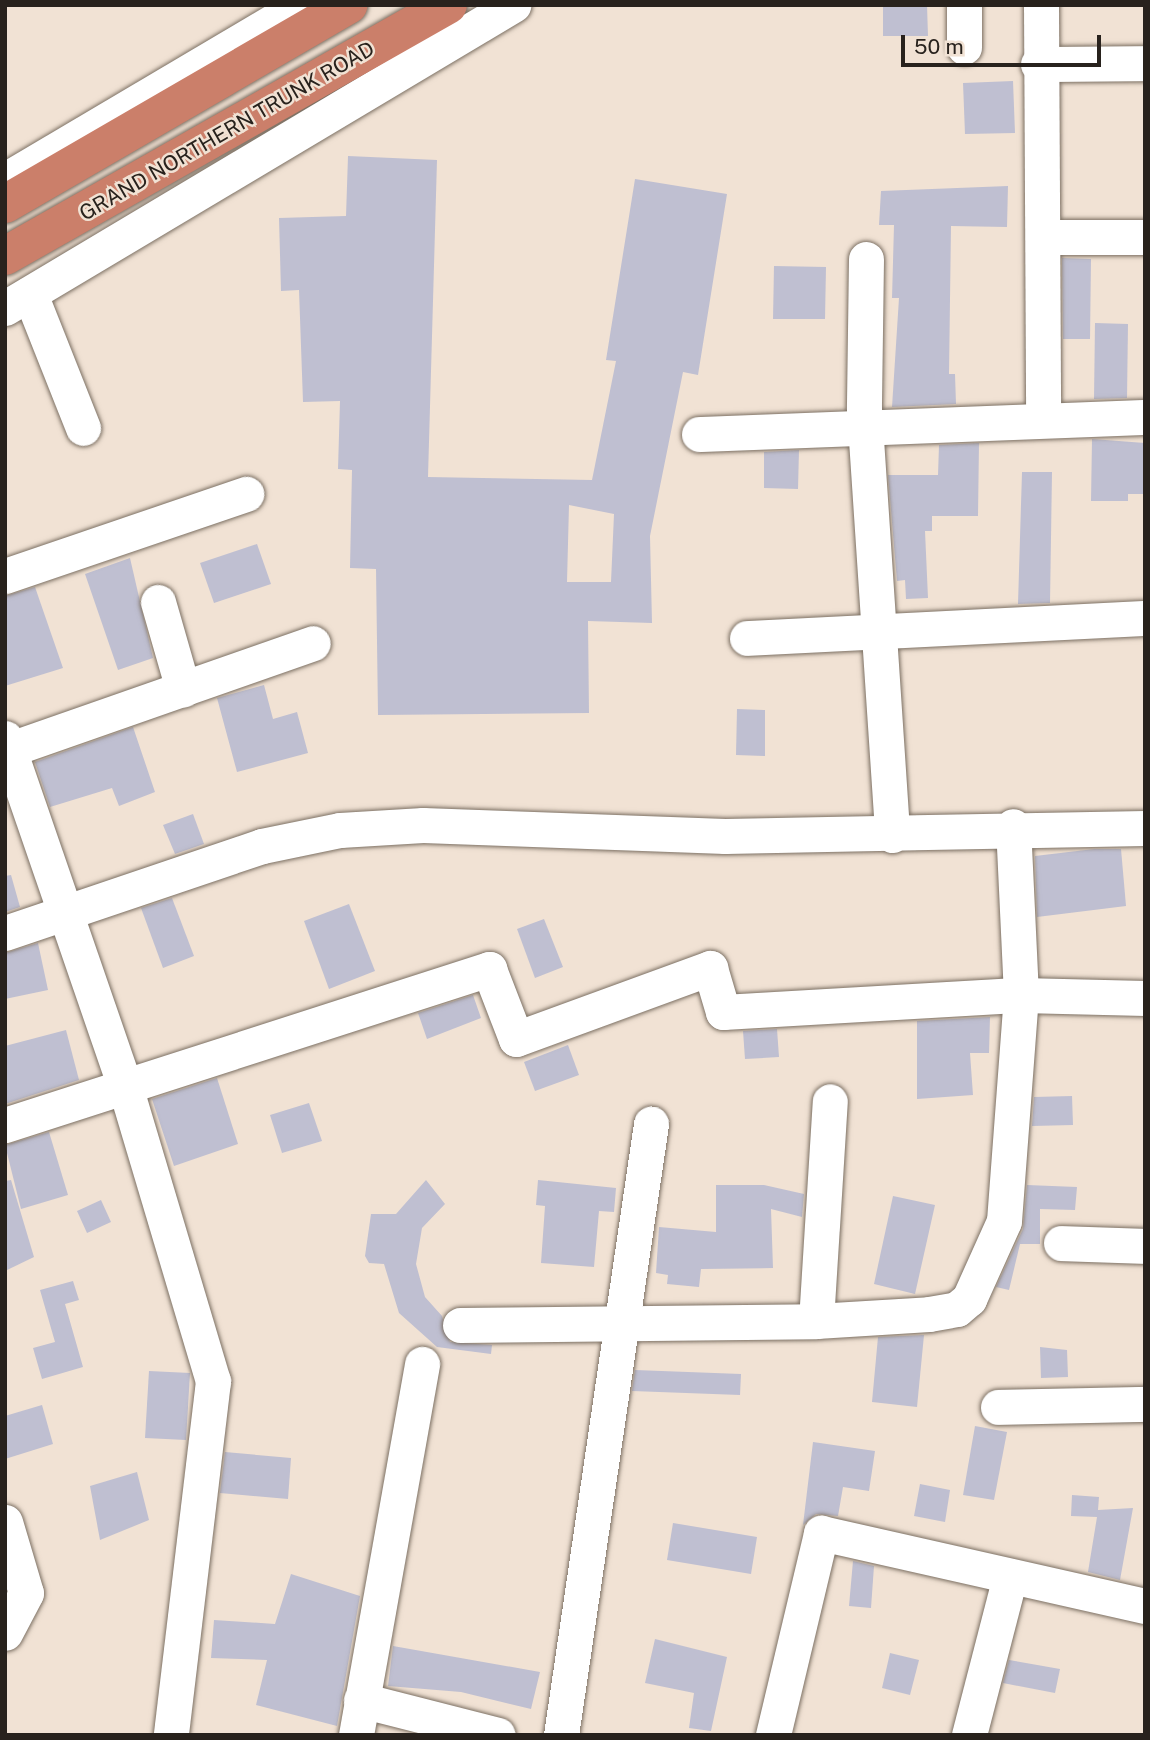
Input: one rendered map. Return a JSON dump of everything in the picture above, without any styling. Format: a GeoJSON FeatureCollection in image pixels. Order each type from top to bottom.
{"type":"FeatureCollection","features":[{"type":"Feature","properties":{"kind":"highway"},"geometry":{"type":"LineString","coordinates":[[5,204],[348,5]]}},
{"type":"Feature","properties":{"kind":"highway","name":"GRAND NORTHERN TRUNK ROAD"},"geometry":{"type":"LineString","coordinates":[[5,256],[448,5]]}},
{"type":"Feature","properties":{"kind":"street"},"geometry":{"type":"LineString","coordinates":[[5,180],[301,5]]}},
{"type":"Feature","properties":{"kind":"street"},"geometry":{"type":"LineString","coordinates":[[83,428],[18,301],[513,5]]}},
{"type":"Feature","properties":{"kind":"street"},"geometry":{"type":"LineString","coordinates":[[964,5],[964,47]]}},
{"type":"Feature","properties":{"kind":"street"},"geometry":{"type":"LineString","coordinates":[[1041,5],[1038,64],[1043,237],[1043,417]]}},
{"type":"Feature","properties":{"kind":"street"},"geometry":{"type":"LineString","coordinates":[[1038,64],[1145,63]]}},
{"type":"Feature","properties":{"kind":"street"},"geometry":{"type":"LineString","coordinates":[[1043,237],[1145,237]]}},
{"type":"Feature","properties":{"kind":"street"},"geometry":{"type":"LineString","coordinates":[[866,258],[865,431],[882,631],[892,835]]}},
{"type":"Feature","properties":{"kind":"street"},"geometry":{"type":"LineString","coordinates":[[699,433],[865,431],[1043,417],[1145,417]]}},
{"type":"Feature","properties":{"kind":"street"},"geometry":{"type":"LineString","coordinates":[[5,576],[246,494]]}},
{"type":"Feature","properties":{"kind":"street"},"geometry":{"type":"LineString","coordinates":[[158,602],[183,688]]}},
{"type":"Feature","properties":{"kind":"street"},"geometry":{"type":"LineString","coordinates":[[747,638],[1145,618]]}},
{"type":"Feature","properties":{"kind":"street"},"geometry":{"type":"LineString","coordinates":[[171,1735],[213,1381],[125,1086],[7,746],[313,643]]}},
{"type":"Feature","properties":{"kind":"street"},"geometry":{"type":"LineString","coordinates":[[5,933],[262,846],[340,830],[423,825],[592,836],[892,835],[1013,826],[1145,828]]}},
{"type":"Feature","properties":{"kind":"street"},"geometry":{"type":"LineString","coordinates":[[460,1325],[626,1321],[816,1321],[957,1309],[980,1284],[1004,1221],[1021,995],[1013,826]]}},
{"type":"Feature","properties":{"kind":"street"},"geometry":{"type":"LineString","coordinates":[[5,1125],[489,968],[516,1039],[710,968],[723,1012],[1021,995],[1145,998]]}},
{"type":"Feature","properties":{"kind":"street"},"geometry":{"type":"LineString","coordinates":[[816,1321],[831,1101]]}},
{"type":"Feature","properties":{"kind":"street"},"geometry":{"type":"LineString","coordinates":[[561,1735],[626,1321],[651,1124]]}},
{"type":"Feature","properties":{"kind":"street"},"geometry":{"type":"LineString","coordinates":[[1061,1244],[1145,1246]]}},
{"type":"Feature","properties":{"kind":"street"},"geometry":{"type":"LineString","coordinates":[[356,1735],[422,1364]]}},
{"type":"Feature","properties":{"kind":"street"},"geometry":{"type":"LineString","coordinates":[[998,1407],[1145,1404]]}},
{"type":"Feature","properties":{"kind":"street"},"geometry":{"type":"LineString","coordinates":[[5,1522],[26,1593],[5,1633]]}},
{"type":"Feature","properties":{"kind":"street"},"geometry":{"type":"LineString","coordinates":[[773,1735],[821,1534],[1145,1606]]}},
{"type":"Feature","properties":{"kind":"street"},"geometry":{"type":"LineString","coordinates":[[969,1735],[1010,1576]]}},
{"type":"Feature","properties":{"kind":"street"},"geometry":{"type":"LineString","coordinates":[[361,1700],[498,1735]]}},
{"type":"Feature","properties":{"kind":"building"},"geometry":{"type":"Polygon","coordinates":[[[883,5],[927,5],[928,36],[883,36],[883,5]]]}},
{"type":"Feature","properties":{"kind":"building"},"geometry":{"type":"Polygon","coordinates":[[[1013,81],[1015,133],[965,134],[963,83],[1013,81]]]}},
{"type":"Feature","properties":{"kind":"building"},"geometry":{"type":"Polygon","coordinates":[[[348,156],[437,160],[428,477],[592,480],[616,361],[606,360],[635,179],[727,194],[698,375],[683,372],[650,536],[652,623],[588,621],[589,713],[378,715],[376,569],[350,568],[352,470],[338,469],[340,401],[303,402],[299,290],[281,291],[279,218],[346,216],[348,156]],[[569,505],[567,582],[611,582],[614,514],[569,505]]]}},
{"type":"Feature","properties":{"kind":"building"},"geometry":{"type":"Polygon","coordinates":[[[1008,186],[1007,227],[951,226],[949,374],[955,374],[956,404],[892,407],[899,298],[892,298],[894,225],[879,225],[881,191],[1008,186]]]}},
{"type":"Feature","properties":{"kind":"building"},"geometry":{"type":"Polygon","coordinates":[[[1062,258],[1091,259],[1090,339],[1063,339],[1062,258]]]}},
{"type":"Feature","properties":{"kind":"building"},"geometry":{"type":"Polygon","coordinates":[[[774,266],[826,267],[825,319],[773,319],[774,266]]]}},
{"type":"Feature","properties":{"kind":"building"},"geometry":{"type":"Polygon","coordinates":[[[1095,323],[1128,324],[1127,398],[1094,399],[1095,323]]]}},
{"type":"Feature","properties":{"kind":"building"},"geometry":{"type":"Polygon","coordinates":[[[1092,439],[1145,443],[1145,494],[1128,494],[1128,501],[1091,501],[1092,439]]]}},
{"type":"Feature","properties":{"kind":"building"},"geometry":{"type":"Polygon","coordinates":[[[979,443],[978,516],[932,516],[932,531],[925,531],[928,598],[906,599],[905,580],[897,581],[888,475],[938,475],[939,445],[979,443]]]}},
{"type":"Feature","properties":{"kind":"building"},"geometry":{"type":"Polygon","coordinates":[[[799,450],[798,489],[764,488],[764,452],[799,450]]]}},
{"type":"Feature","properties":{"kind":"building"},"geometry":{"type":"Polygon","coordinates":[[[1022,472],[1052,472],[1050,603],[1018,604],[1022,472]]]}},
{"type":"Feature","properties":{"kind":"building"},"geometry":{"type":"Polygon","coordinates":[[[257,544],[271,584],[214,603],[200,563],[257,544]]]}},
{"type":"Feature","properties":{"kind":"building"},"geometry":{"type":"Polygon","coordinates":[[[130,558],[153,658],[118,670],[85,574],[130,558]]]}},
{"type":"Feature","properties":{"kind":"building"},"geometry":{"type":"Polygon","coordinates":[[[35,587],[63,668],[5,686],[5,596],[35,587]]]}},
{"type":"Feature","properties":{"kind":"building"},"geometry":{"type":"Polygon","coordinates":[[[264,685],[273,719],[297,712],[308,753],[237,772],[217,698],[264,685]]]}},
{"type":"Feature","properties":{"kind":"building"},"geometry":{"type":"Polygon","coordinates":[[[737,709],[765,710],[765,756],[736,755],[737,709]]]}},
{"type":"Feature","properties":{"kind":"building"},"geometry":{"type":"Polygon","coordinates":[[[133,727],[155,792],[119,806],[112,788],[50,807],[35,762],[133,727]]]}},
{"type":"Feature","properties":{"kind":"building"},"geometry":{"type":"Polygon","coordinates":[[[193,814],[204,844],[175,854],[163,825],[193,814]]]}},
{"type":"Feature","properties":{"kind":"building"},"geometry":{"type":"Polygon","coordinates":[[[1094,849],[1121,849],[1126,906],[1037,917],[1035,856],[1094,849]]]}},
{"type":"Feature","properties":{"kind":"building"},"geometry":{"type":"Polygon","coordinates":[[[11,875],[20,907],[5,912],[5,876],[11,875]]]}},
{"type":"Feature","properties":{"kind":"building"},"geometry":{"type":"Polygon","coordinates":[[[172,898],[194,956],[163,968],[141,908],[172,898]]]}},
{"type":"Feature","properties":{"kind":"building"},"geometry":{"type":"Polygon","coordinates":[[[349,904],[375,971],[329,989],[304,921],[349,904]]]}},
{"type":"Feature","properties":{"kind":"building"},"geometry":{"type":"Polygon","coordinates":[[[544,919],[563,967],[535,978],[517,929],[544,919]]]}},
{"type":"Feature","properties":{"kind":"building"},"geometry":{"type":"Polygon","coordinates":[[[38,943],[48,990],[5,999],[5,953],[38,943]]]}},
{"type":"Feature","properties":{"kind":"building"},"geometry":{"type":"Polygon","coordinates":[[[473,995],[481,1018],[427,1039],[418,1013],[473,995]]]}},
{"type":"Feature","properties":{"kind":"building"},"geometry":{"type":"Polygon","coordinates":[[[990,1017],[989,1053],[970,1053],[973,1095],[917,1099],[917,1021],[990,1017]]]}},
{"type":"Feature","properties":{"kind":"building"},"geometry":{"type":"Polygon","coordinates":[[[777,1029],[779,1057],[745,1059],[743,1031],[777,1029]]]}},
{"type":"Feature","properties":{"kind":"building"},"geometry":{"type":"Polygon","coordinates":[[[66,1030],[79,1080],[5,1104],[5,1046],[66,1030]]]}},
{"type":"Feature","properties":{"kind":"building"},"geometry":{"type":"Polygon","coordinates":[[[568,1045],[579,1075],[535,1091],[524,1062],[568,1045]]]}},
{"type":"Feature","properties":{"kind":"building"},"geometry":{"type":"Polygon","coordinates":[[[217,1078],[238,1144],[174,1166],[152,1099],[217,1078]]]}},
{"type":"Feature","properties":{"kind":"building"},"geometry":{"type":"Polygon","coordinates":[[[1072,1096],[1073,1125],[1032,1126],[1034,1097],[1072,1096]]]}},
{"type":"Feature","properties":{"kind":"building"},"geometry":{"type":"Polygon","coordinates":[[[309,1103],[322,1141],[282,1153],[270,1115],[309,1103]]]}},
{"type":"Feature","properties":{"kind":"building"},"geometry":{"type":"Polygon","coordinates":[[[49,1132],[68,1195],[21,1209],[5,1145],[49,1132]]]}},
{"type":"Feature","properties":{"kind":"building"},"geometry":{"type":"Polygon","coordinates":[[[11,1180],[34,1257],[5,1271],[5,1181],[11,1180]]]}},
{"type":"Feature","properties":{"kind":"building"},"geometry":{"type":"Polygon","coordinates":[[[426,1180],[445,1204],[422,1228],[416,1264],[425,1297],[442,1316],[450,1342],[492,1345],[491,1354],[437,1347],[399,1313],[384,1264],[369,1263],[365,1256],[371,1214],[396,1214],[426,1180]]]}},
{"type":"Feature","properties":{"kind":"building"},"geometry":{"type":"Polygon","coordinates":[[[538,1180],[616,1188],[614,1212],[599,1211],[594,1267],[541,1263],[545,1206],[536,1205],[538,1180]]]}},
{"type":"Feature","properties":{"kind":"building"},"geometry":{"type":"Polygon","coordinates":[[[716,1185],[764,1185],[804,1194],[802,1217],[771,1209],[773,1268],[701,1269],[699,1287],[667,1284],[668,1275],[656,1273],[659,1227],[716,1232],[716,1185]]]}},
{"type":"Feature","properties":{"kind":"building"},"geometry":{"type":"Polygon","coordinates":[[[1027,1185],[1077,1187],[1075,1210],[1040,1209],[1040,1244],[1020,1244],[1009,1290],[996,1287],[1023,1229],[1027,1185]]]}},
{"type":"Feature","properties":{"kind":"building"},"geometry":{"type":"Polygon","coordinates":[[[893,1196],[935,1205],[915,1294],[874,1284],[893,1196]]]}},
{"type":"Feature","properties":{"kind":"building"},"geometry":{"type":"Polygon","coordinates":[[[101,1200],[111,1222],[87,1233],[77,1211],[101,1200]]]}},
{"type":"Feature","properties":{"kind":"building"},"geometry":{"type":"Polygon","coordinates":[[[73,1281],[79,1300],[65,1304],[83,1367],[42,1379],[33,1348],[55,1342],[40,1290],[73,1281]]]}},
{"type":"Feature","properties":{"kind":"building"},"geometry":{"type":"Polygon","coordinates":[[[924,1335],[917,1407],[872,1402],[878,1337],[924,1335]]]}},
{"type":"Feature","properties":{"kind":"building"},"geometry":{"type":"Polygon","coordinates":[[[1040,1347],[1067,1350],[1068,1377],[1041,1378],[1040,1347]]]}},
{"type":"Feature","properties":{"kind":"building"},"geometry":{"type":"Polygon","coordinates":[[[635,1370],[741,1374],[740,1395],[632,1391],[635,1370]]]}},
{"type":"Feature","properties":{"kind":"building"},"geometry":{"type":"Polygon","coordinates":[[[149,1371],[190,1373],[186,1440],[145,1438],[149,1371]]]}},
{"type":"Feature","properties":{"kind":"building"},"geometry":{"type":"Polygon","coordinates":[[[42,1405],[53,1444],[5,1459],[5,1416],[42,1405]]]}},
{"type":"Feature","properties":{"kind":"building"},"geometry":{"type":"Polygon","coordinates":[[[975,1426],[1007,1432],[994,1500],[963,1495],[975,1426]]]}},
{"type":"Feature","properties":{"kind":"building"},"geometry":{"type":"Polygon","coordinates":[[[813,1442],[875,1451],[869,1491],[843,1487],[838,1516],[816,1514],[803,1525],[813,1442]]]}},
{"type":"Feature","properties":{"kind":"building"},"geometry":{"type":"Polygon","coordinates":[[[225,1452],[291,1458],[288,1499],[220,1493],[225,1452]]]}},
{"type":"Feature","properties":{"kind":"building"},"geometry":{"type":"Polygon","coordinates":[[[137,1472],[149,1520],[100,1540],[90,1486],[137,1472]]]}},
{"type":"Feature","properties":{"kind":"building"},"geometry":{"type":"Polygon","coordinates":[[[920,1484],[950,1490],[945,1522],[914,1516],[920,1484]]]}},
{"type":"Feature","properties":{"kind":"building"},"geometry":{"type":"Polygon","coordinates":[[[1072,1495],[1099,1497],[1098,1510],[1133,1508],[1120,1580],[1088,1572],[1097,1517],[1071,1516],[1072,1495]]]}},
{"type":"Feature","properties":{"kind":"building"},"geometry":{"type":"Polygon","coordinates":[[[673,1523],[757,1537],[751,1574],[667,1560],[673,1523]]]}},
{"type":"Feature","properties":{"kind":"building"},"geometry":{"type":"Polygon","coordinates":[[[853,1561],[874,1566],[871,1608],[849,1606],[853,1561]]]}},
{"type":"Feature","properties":{"kind":"building"},"geometry":{"type":"Polygon","coordinates":[[[291,1574],[360,1596],[337,1726],[256,1705],[267,1660],[211,1658],[214,1620],[275,1624],[291,1574]]]}},
{"type":"Feature","properties":{"kind":"building"},"geometry":{"type":"Polygon","coordinates":[[[655,1639],[727,1657],[711,1731],[689,1728],[694,1693],[645,1683],[655,1639]]]}},
{"type":"Feature","properties":{"kind":"building"},"geometry":{"type":"Polygon","coordinates":[[[393,1646],[540,1672],[531,1709],[461,1692],[388,1686],[393,1646]]]}},
{"type":"Feature","properties":{"kind":"building"},"geometry":{"type":"Polygon","coordinates":[[[890,1653],[919,1660],[910,1695],[882,1688],[890,1653]]]}},
{"type":"Feature","properties":{"kind":"building"},"geometry":{"type":"Polygon","coordinates":[[[1009,1660],[1060,1669],[1055,1693],[1003,1683],[1009,1660]]]}}]}
